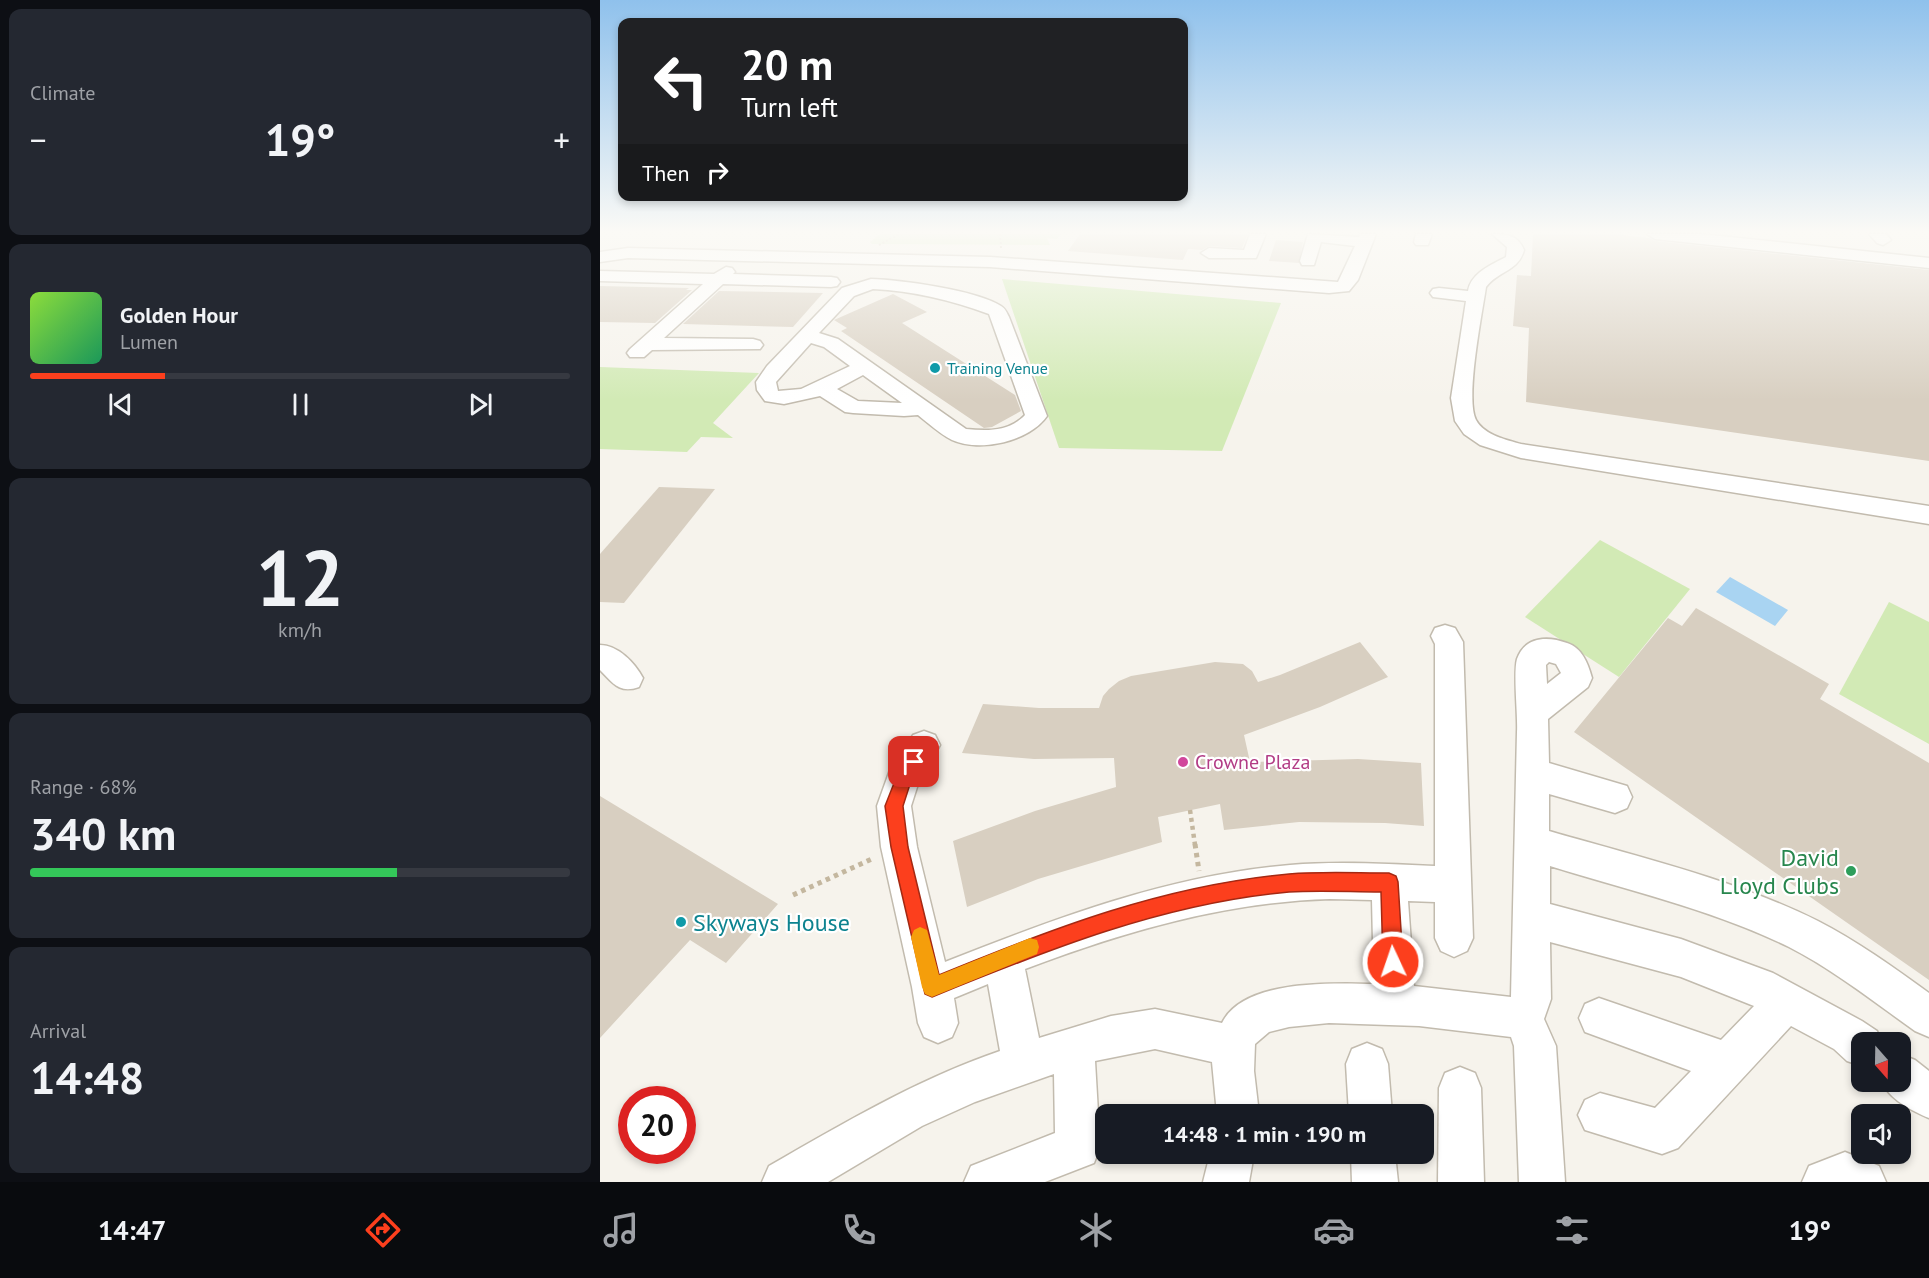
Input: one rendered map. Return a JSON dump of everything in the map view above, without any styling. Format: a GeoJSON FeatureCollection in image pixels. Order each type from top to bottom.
{"type":"FeatureCollection","features":[{"type":"Feature","properties":{"kind":"street"},"geometry":{"type":"LineString","coordinates":[[708,289],[642,349],[753,345]]}},
{"type":"Feature","properties":{"kind":"street"},"geometry":{"type":"LineString","coordinates":[[856,289],[848,292],[809,336],[774,370],[766,382],[767,390],[772,397],[787,400],[808,394],[865,366]]}},
{"type":"Feature","properties":{"kind":"street"},"geometry":{"type":"LineString","coordinates":[[809,336],[831,343],[960,435],[989,438],[1016,432],[1028,425],[1036,416],[996,310],[966,299],[916,289]]}},
{"type":"Feature","properties":{"kind":"street"},"geometry":{"type":"LineString","coordinates":[[1477,289],[1461,412],[1466,423],[1488,441],[1521,451],[1929,515]]}},
{"type":"Feature","properties":{"kind":"street"},"geometry":{"type":"LineString","coordinates":[[1439,292],[1475,297]]}},
{"type":"Feature","properties":{"kind":"street"},"geometry":{"type":"LineString","coordinates":[[821,388],[853,407],[904,410],[921,408]]}},
{"type":"Feature","properties":{"kind":"street"},"geometry":{"type":"LineString","coordinates":[[1445,636],[1449,642],[1454,938]]}},
{"type":"Feature","properties":{"kind":"street"},"geometry":{"type":"LineString","coordinates":[[600,657],[606,657],[628,678]]}},
{"type":"Feature","properties":{"kind":"street"},"geometry":{"type":"LineString","coordinates":[[1533,712],[1531,999],[1524,1019],[1535,1046],[1542,1182]]}},
{"type":"Feature","properties":{"kind":"street"},"geometry":{"type":"LineString","coordinates":[[924,745],[903,778],[894,806],[899,847],[935,1005],[1003,958],[1096,923],[1149,908],[1203,896],[1291,883],[1389,882],[1453,885]]}},
{"type":"Feature","properties":{"kind":"street"},"geometry":{"type":"LineString","coordinates":[[1533,774],[1615,797]]}},
{"type":"Feature","properties":{"kind":"street"},"geometry":{"type":"LineString","coordinates":[[1532,843],[1712,898],[1785,925],[1847,959],[1929,1017]]}},
{"type":"Feature","properties":{"kind":"street"},"geometry":{"type":"LineString","coordinates":[[1389,882],[1395,1003]]}},
{"type":"Feature","properties":{"kind":"street"},"geometry":{"type":"LineString","coordinates":[[1532,918],[1681,957],[1759,987],[1851,1037]]}},
{"type":"Feature","properties":{"kind":"street"},"geometry":{"type":"LineString","coordinates":[[1003,958],[1023,1063]]}},
{"type":"Feature","properties":{"kind":"street"},"geometry":{"type":"LineString","coordinates":[[1600,1115],[1662,1132],[1786,1002]]}},
{"type":"Feature","properties":{"kind":"street"},"geometry":{"type":"LineString","coordinates":[[1237,1104],[1232,1046],[1241,1027],[1258,1016],[1283,1007],[1395,1003],[1524,1019]]}},
{"type":"Feature","properties":{"kind":"street"},"geometry":{"type":"LineString","coordinates":[[1599,1018],[1728,1063]]}},
{"type":"Feature","properties":{"kind":"street"},"geometry":{"type":"LineString","coordinates":[[785,1182],[907,1111],[968,1083],[1074,1046],[1111,1036],[1155,1029],[1232,1046]]}},
{"type":"Feature","properties":{"kind":"street"},"geometry":{"type":"LineString","coordinates":[[987,1182],[1078,1147],[1074,1046]]}},
{"type":"Feature","properties":{"kind":"street"},"geometry":{"type":"LineString","coordinates":[[1367,1064],[1370,1104]]}},
{"type":"Feature","properties":{"kind":"street"},"geometry":{"type":"LineString","coordinates":[[1911,1083],[1929,1097]]}},
{"type":"Feature","properties":{"kind":"street"},"geometry":{"type":"LineString","coordinates":[[1460,1089],[1461,1182]]}},
{"type":"Feature","properties":{"kind":"street"},"geometry":{"type":"LineString","coordinates":[[1226,1182],[1230,1164]]}},
{"type":"Feature","properties":{"kind":"street"},"geometry":{"type":"LineString","coordinates":[[1243,1164],[1246,1182]]}},
{"type":"Feature","properties":{"kind":"street"},"geometry":{"type":"LineString","coordinates":[[1374,1164],[1375,1182]]}},
{"type":"Feature","properties":{"kind":"street"},"geometry":{"type":"LineString","coordinates":[[1825,1182],[1845,1175],[1863,1182]]}},
{"type":"Feature","properties":{"kind":"path"},"geometry":{"type":"LineString","coordinates":[[1190,810],[1203,896]]}},
{"type":"Feature","properties":{"kind":"path"},"geometry":{"type":"LineString","coordinates":[[793,895],[899,847]]}},
{"type":"Feature","properties":{"kind":"green space"},"geometry":{"type":"Polygon","coordinates":[[[1005,289],[1120,289],[1281,303],[1222,451],[1059,448],[1005,289]]]}},
{"type":"Feature","properties":{"kind":"green space"},"geometry":{"type":"Polygon","coordinates":[[[600,367],[759,373],[713,423],[733,438],[701,437],[687,452],[600,449],[600,367]]]}},
{"type":"Feature","properties":{"kind":"green space"},"geometry":{"type":"Polygon","coordinates":[[[1600,540],[1690,589],[1619,677],[1525,617],[1600,540]]]}},
{"type":"Feature","properties":{"kind":"green space"},"geometry":{"type":"Polygon","coordinates":[[[1889,602],[1929,622],[1929,744],[1839,694],[1889,602]]]}},
{"type":"Feature","properties":{"kind":"water"},"geometry":{"type":"Polygon","coordinates":[[[1730,577],[1788,610],[1775,626],[1716,592],[1730,577]]]}},
{"type":"Feature","properties":{"kind":"building"},"geometry":{"type":"Polygon","coordinates":[[[600,289],[692,290],[655,323],[600,322],[600,289]]]}},
{"type":"Feature","properties":{"kind":"building"},"geometry":{"type":"Polygon","coordinates":[[[1516,289],[1929,289],[1929,461],[1526,402],[1529,328],[1513,326],[1516,289]]]}},
{"type":"Feature","properties":{"kind":"building"},"geometry":{"type":"Polygon","coordinates":[[[719,291],[823,293],[793,327],[683,324],[719,291]]]}},
{"type":"Feature","properties":{"kind":"building","name":"Training Venue"},"geometry":{"type":"Polygon","coordinates":[[[893,294],[927,312],[902,323],[1015,395],[1021,411],[992,427],[984,428],[841,331],[847,328],[834,320],[893,294]]]}},
{"type":"Feature","properties":{"kind":"building"},"geometry":{"type":"Polygon","coordinates":[[[659,487],[715,489],[624,603],[600,602],[600,554],[659,487]]]}},
{"type":"Feature","properties":{"kind":"building","name":"David Lloyd Clubs"},"geometry":{"type":"Polygon","coordinates":[[[1696,608],[1829,684],[1820,699],[1929,763],[1929,980],[1574,732],[1668,618],[1682,626],[1696,608]]]}},
{"type":"Feature","properties":{"kind":"building"},"geometry":{"type":"Polygon","coordinates":[[[1360,642],[1388,677],[1320,707],[1244,735],[1250,762],[1358,759],[1421,763],[1424,826],[1299,822],[1224,830],[1220,804],[1158,817],[1162,842],[1038,879],[967,907],[953,841],[1035,811],[1116,787],[1114,758],[1034,759],[962,753],[983,704],[1039,708],[1099,708],[1103,696],[1109,689],[1119,681],[1131,676],[1215,662],[1243,664],[1252,671],[1258,682],[1360,642]]]}},
{"type":"Feature","properties":{"kind":"building","name":"Skyways House"},"geometry":{"type":"Polygon","coordinates":[[[600,796],[778,904],[726,963],[690,940],[600,1038],[600,796]]]}},
{"type":"Feature","properties":{"kind":"slow traffic"},"geometry":{"type":"LineString","coordinates":[[920,937],[932,987],[1030,947]]}},
{"type":"Feature","properties":{"kind":"place","name":"Training Venue"},"geometry":{"type":"Point","coordinates":[935,368]}},
{"type":"Feature","properties":{"kind":"place","name":"Crowne Plaza"},"geometry":{"type":"Point","coordinates":[1183,762]}},
{"type":"Feature","properties":{"kind":"place","name":"David Lloyd Clubs"},"geometry":{"type":"Point","coordinates":[1851,871]}},
{"type":"Feature","properties":{"kind":"place","name":"Skyways House"},"geometry":{"type":"Point","coordinates":[681,922]}},
{"type":"Feature","properties":{"kind":"route"},"geometry":{"type":"LineString","coordinates":[[914,762],[903,778],[894,806],[899,847],[932,987],[1052,938],[1096,923],[1203,896],[1291,883],[1389,882],[1393,962]]}}]}
